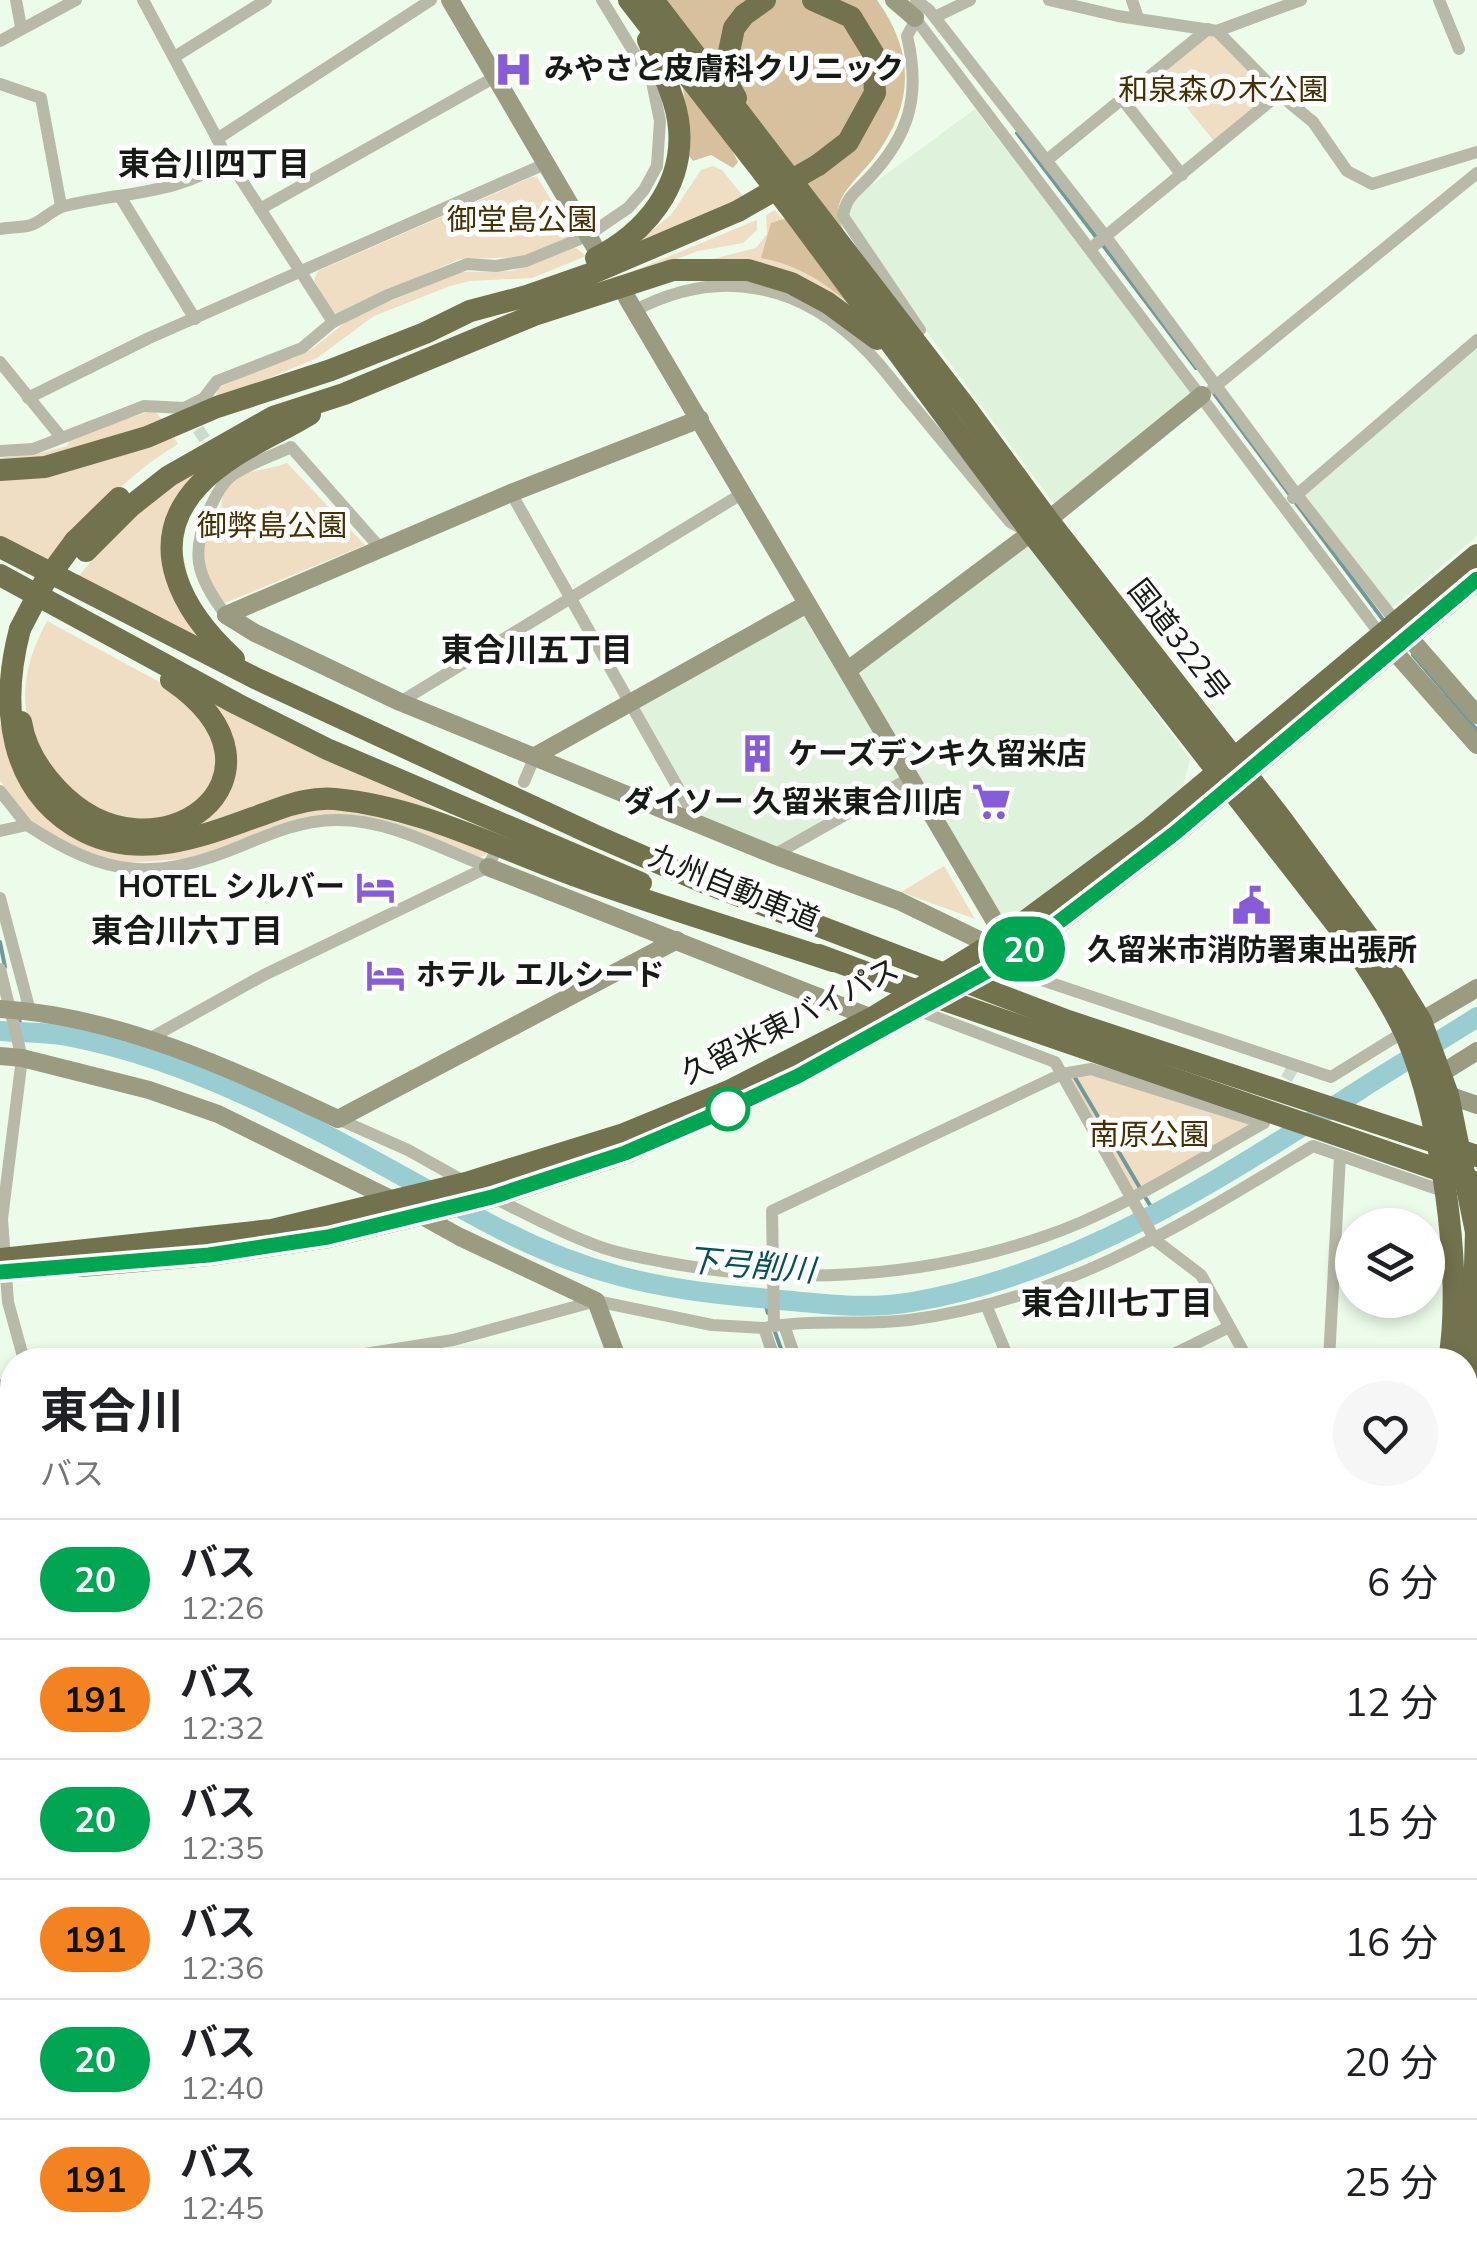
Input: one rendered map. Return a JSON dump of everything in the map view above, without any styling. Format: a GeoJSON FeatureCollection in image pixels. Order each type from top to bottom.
{"type":"FeatureCollection","features":[{"type":"Feature","properties":{"kind":"highway"},"geometry":{"type":"LineString","coordinates":[[756,134],[724,76],[734,28],[765,0]]}},
{"type":"Feature","properties":{"kind":"highway"},"geometry":{"type":"LineString","coordinates":[[813,0],[851,16],[872,53],[875,93],[848,142],[820,171]]}},
{"type":"Feature","properties":{"kind":"highway"},"geometry":{"type":"LineString","coordinates":[[255,678],[197,623],[183,600],[173,557],[177,522],[199,485],[246,450],[344,394],[530,306],[597,283],[742,216],[820,171],[841,164],[872,127],[888,79],[882,43],[862,12],[848,0]]}},
{"type":"Feature","properties":{"kind":"highway"},"geometry":{"type":"LineString","coordinates":[[530,306],[621,245],[647,222],[666,195],[677,161],[679,126],[638,2]]}},
{"type":"Feature","properties":{"kind":"highway","name":"国道322号"},"geometry":{"type":"LineString","coordinates":[[638,2],[756,134],[1039,526],[1231,773],[1415,1032],[1434,1080],[1476,1232],[1471,1348]]}},
{"type":"Feature","properties":{"kind":"highway","name":"国道322号"},"geometry":{"type":"LineString","coordinates":[[638,2],[916,380],[1039,526]]}},
{"type":"Feature","properties":{"kind":"highway"},"geometry":{"type":"LineString","coordinates":[[0,470],[45,467],[146,438],[266,389],[331,370],[470,311],[530,306],[672,270],[748,270],[791,283],[828,303],[874,336],[916,380]]}},
{"type":"Feature","properties":{"kind":"highway"},"geometry":{"type":"LineString","coordinates":[[130,647],[200,704],[222,737],[226,763],[222,785],[204,811],[182,824],[142,828],[113,824],[82,812],[47,778],[30,751],[19,709],[20,668],[27,630],[44,583],[124,493],[188,447],[331,370]]}},
{"type":"Feature","properties":{"kind":"highway"},"geometry":{"type":"LineString","coordinates":[[80,546],[196,458],[273,417],[344,394]]}},
{"type":"Feature","properties":{"kind":"highway","name":"九州自動車道"},"geometry":{"type":"LineString","coordinates":[[0,547],[255,678],[682,874],[1068,1021],[1477,1156]]}},
{"type":"Feature","properties":{"kind":"highway","name":"久留米東バイパス"},"geometry":{"type":"LineString","coordinates":[[3,1265],[209,1255],[328,1237],[492,1197],[625,1153],[798,1076],[920,1010],[1231,773],[1395,635],[1477,555]]}},
{"type":"Feature","properties":{"kind":"highway","name":"九州自動車道"},"geometry":{"type":"LineString","coordinates":[[0,575],[328,749],[580,858],[833,961],[1477,1183]]}},
{"type":"Feature","properties":{"kind":"highway","name":"久留米東バイパス"},"geometry":{"type":"LineString","coordinates":[[1395,635],[1477,579]]}},
{"type":"Feature","properties":{"kind":"highway"},"geometry":{"type":"LineString","coordinates":[[27,630],[8,663],[6,686],[9,737],[16,759],[41,798],[58,815],[97,837],[154,845],[197,837],[318,798],[366,804],[428,818],[574,875],[833,961]]}},
{"type":"Feature","properties":{"kind":"highway","name":"久留米東バイパス"},"geometry":{"type":"LineString","coordinates":[[3,1265],[272,1230],[466,1182],[624,1134],[729,1092],[1003,946]]}},
{"type":"Feature","properties":{"kind":"highway","name":"国道322号"},"geometry":{"type":"LineString","coordinates":[[1434,1080],[1432,1116],[1453,1260],[1451,1348]]}},
{"type":"Feature","properties":{"kind":"street"},"geometry":{"type":"LineString","coordinates":[[16,0],[21,27]]}},
{"type":"Feature","properties":{"kind":"street"},"geometry":{"type":"LineString","coordinates":[[0,41],[76,0]]}},
{"type":"Feature","properties":{"kind":"street"},"geometry":{"type":"LineString","coordinates":[[143,0],[228,159],[333,322]]}},
{"type":"Feature","properties":{"kind":"street"},"geometry":{"type":"LineString","coordinates":[[176,56],[266,0]]}},
{"type":"Feature","properties":{"kind":"street"},"geometry":{"type":"LineString","coordinates":[[217,139],[431,0]]}},
{"type":"Feature","properties":{"kind":"street"},"geometry":{"type":"LineString","coordinates":[[450,0],[591,242]]}},
{"type":"Feature","properties":{"kind":"street"},"geometry":{"type":"LineString","coordinates":[[0,451],[33,449],[144,406],[184,408],[204,398],[217,381],[302,348],[333,322],[388,295],[467,264],[496,266],[526,261],[591,242],[644,190],[657,166],[660,142],[652,82],[602,0]]}},
{"type":"Feature","properties":{"kind":"street"},"geometry":{"type":"LineString","coordinates":[[894,0],[924,11],[1047,160],[1106,237],[1284,505],[1395,635],[1477,715]]}},
{"type":"Feature","properties":{"kind":"street"},"geometry":{"type":"LineString","coordinates":[[970,0],[924,11],[907,36],[915,69],[914,99],[886,157],[845,201],[843,216],[905,310],[1045,498],[1039,526]]}},
{"type":"Feature","properties":{"kind":"street"},"geometry":{"type":"LineString","coordinates":[[1049,0],[1213,30],[1312,122],[1347,172],[1372,184],[1477,152]]}},
{"type":"Feature","properties":{"kind":"street"},"geometry":{"type":"LineString","coordinates":[[1132,0],[1138,18]]}},
{"type":"Feature","properties":{"kind":"street"},"geometry":{"type":"LineString","coordinates":[[1047,160],[1213,30],[1301,0]]}},
{"type":"Feature","properties":{"kind":"street"},"geometry":{"type":"LineString","coordinates":[[1439,0],[1460,49]]}},
{"type":"Feature","properties":{"kind":"street"},"geometry":{"type":"LineString","coordinates":[[924,11],[1090,249],[1297,495],[1477,746]]}},
{"type":"Feature","properties":{"kind":"street"},"geometry":{"type":"LineString","coordinates":[[260,210],[495,76]]}},
{"type":"Feature","properties":{"kind":"street"},"geometry":{"type":"LineString","coordinates":[[0,84],[41,98],[61,206]]}},
{"type":"Feature","properties":{"kind":"street"},"geometry":{"type":"LineString","coordinates":[[1090,249],[1279,94]]}},
{"type":"Feature","properties":{"kind":"street"},"geometry":{"type":"LineString","coordinates":[[1122,99],[1182,175]]}},
{"type":"Feature","properties":{"kind":"street"},"geometry":{"type":"LineString","coordinates":[[0,229],[33,224],[61,206],[122,198],[202,174],[228,159]]}},
{"type":"Feature","properties":{"kind":"street"},"geometry":{"type":"LineString","coordinates":[[28,398],[299,271],[545,164]]}},
{"type":"Feature","properties":{"kind":"street"},"geometry":{"type":"LineString","coordinates":[[848,670],[1039,526],[1477,174]]}},
{"type":"Feature","properties":{"kind":"street"},"geometry":{"type":"LineString","coordinates":[[122,198],[195,320]]}},
{"type":"Feature","properties":{"kind":"street"},"geometry":{"type":"LineString","coordinates":[[1039,526],[1010,522],[866,350],[819,313],[786,295],[746,285],[716,284],[650,303],[630,304],[848,670],[1003,946],[1030,976],[1058,1068],[1155,1240],[1201,1275],[1240,1348]]}},
{"type":"Feature","properties":{"kind":"street"},"geometry":{"type":"LineString","coordinates":[[1284,505],[1477,340]]}},
{"type":"Feature","properties":{"kind":"street"},"geometry":{"type":"LineString","coordinates":[[0,362],[61,437]]}},
{"type":"Feature","properties":{"kind":"street"},"geometry":{"type":"LineString","coordinates":[[226,615],[700,419]]}},
{"type":"Feature","properties":{"kind":"street"},"geometry":{"type":"LineString","coordinates":[[380,549],[291,446],[230,476],[206,516],[196,547],[200,572],[212,598],[226,615],[254,632],[400,702],[1003,946]]}},
{"type":"Feature","properties":{"kind":"street"},"geometry":{"type":"LineString","coordinates":[[400,702],[742,493]]}},
{"type":"Feature","properties":{"kind":"street"},"geometry":{"type":"LineString","coordinates":[[511,494],[699,825]]}},
{"type":"Feature","properties":{"kind":"street"},"geometry":{"type":"LineString","coordinates":[[524,782],[535,756],[806,604]]}},
{"type":"Feature","properties":{"kind":"street"},"geometry":{"type":"LineString","coordinates":[[774,856],[910,778]]}},
{"type":"Feature","properties":{"kind":"street"},"geometry":{"type":"LineString","coordinates":[[0,791],[27,825],[59,846],[120,870],[196,864],[282,829],[335,820],[367,822],[492,860],[872,1018],[920,1010],[1058,1068],[1092,1069],[1264,1123],[1132,1197],[1044,1238],[956,1263],[886,1272],[771,1275],[712,1271],[591,1244],[492,1197],[408,1150],[244,1075],[146,1040],[30,1011],[5,1009]]}},
{"type":"Feature","properties":{"kind":"street"},"geometry":{"type":"LineString","coordinates":[[0,831],[27,825]]}},
{"type":"Feature","properties":{"kind":"street"},"geometry":{"type":"LineString","coordinates":[[146,1040],[264,975],[492,860]]}},
{"type":"Feature","properties":{"kind":"street"},"geometry":{"type":"LineString","coordinates":[[0,898],[30,1011]]}},
{"type":"Feature","properties":{"kind":"street"},"geometry":{"type":"LineString","coordinates":[[338,1119],[677,940]]}},
{"type":"Feature","properties":{"kind":"street"},"geometry":{"type":"LineString","coordinates":[[0,969],[5,1009],[22,1058],[2,1218],[8,1302],[21,1348]]}},
{"type":"Feature","properties":{"kind":"street"},"geometry":{"type":"LineString","coordinates":[[1030,976],[1331,1077],[1415,1032],[1477,988]]}},
{"type":"Feature","properties":{"kind":"street"},"geometry":{"type":"LineString","coordinates":[[1477,1051],[1434,1080],[1477,1104]]}},
{"type":"Feature","properties":{"kind":"street"},"geometry":{"type":"LineString","coordinates":[[0,1056],[149,1090],[218,1114],[460,1238],[596,1300],[712,1325],[908,1320],[986,1305],[1047,1287],[1155,1240],[1313,1146],[1444,1191]]}},
{"type":"Feature","properties":{"kind":"street"},"geometry":{"type":"LineString","coordinates":[[775,1348],[772,1211],[1058,1068]]}},
{"type":"Feature","properties":{"kind":"street"},"geometry":{"type":"LineString","coordinates":[[1330,1348],[1340,1156]]}},
{"type":"Feature","properties":{"kind":"street"},"geometry":{"type":"LineString","coordinates":[[403,1348],[453,1340],[596,1300]]}},
{"type":"Feature","properties":{"kind":"street"},"geometry":{"type":"LineString","coordinates":[[596,1300],[614,1348]]}},
{"type":"Feature","properties":{"kind":"street"},"geometry":{"type":"LineString","coordinates":[[986,1305],[1004,1348]]}},
{"type":"Feature","properties":{"kind":"street"},"geometry":{"type":"LineString","coordinates":[[774,1326],[788,1348]]}},
{"type":"Feature","properties":{"kind":"street"},"geometry":{"type":"LineString","coordinates":[[1187,1348],[1228,1328]]}},
{"type":"Feature","properties":{"kind":"shaded area"},"geometry":{"type":"Polygon","coordinates":[[[666,0],[877,0],[899,40],[904,60],[903,100],[887,139],[840,202],[838,213],[844,232],[666,0]]]}},
{"type":"Feature","properties":{"kind":"shaded area"},"geometry":{"type":"Polygon","coordinates":[[[682,83],[725,136],[738,162],[733,168],[711,155],[693,161],[689,156],[682,83]]]}},
{"type":"Feature","properties":{"kind":"shaded area"},"geometry":{"type":"Polygon","coordinates":[[[975,109],[1195,395],[1057,508],[909,308],[847,216],[850,201],[975,109]]]}},
{"type":"Feature","properties":{"kind":"shaded area"},"geometry":{"type":"Polygon","coordinates":[[[787,218],[853,307],[810,276],[761,258],[771,223],[787,218]]]}},
{"type":"Feature","properties":{"kind":"shaded area"},"geometry":{"type":"Polygon","coordinates":[[[1477,346],[1477,536],[1391,609],[1302,494],[1477,346]]]}},
{"type":"Feature","properties":{"kind":"shaded area"},"geometry":{"type":"Polygon","coordinates":[[[1029,542],[1190,759],[1181,793],[1007,924],[857,673],[1029,542]]]}},
{"type":"Feature","properties":{"kind":"shaded area"},"geometry":{"type":"Polygon","coordinates":[[[803,610],[906,777],[775,853],[705,821],[635,703],[803,610]]]}},
{"type":"Feature","properties":{"kind":"green space","name":"和泉森の木公園"},"geometry":{"type":"Polygon","coordinates":[[[1208,29],[1279,94],[1218,146],[1157,71],[1208,29]]]}},
{"type":"Feature","properties":{"kind":"green space"},"geometry":{"type":"Polygon","coordinates":[[[713,166],[722,170],[746,200],[633,246],[671,215],[701,170],[713,166]]]}},
{"type":"Feature","properties":{"kind":"green space","name":"御堂島公園"},"geometry":{"type":"Polygon","coordinates":[[[537,177],[572,234],[569,239],[522,257],[460,259],[352,306],[340,315],[331,312],[314,280],[318,271],[537,177]]]}},
{"type":"Feature","properties":{"kind":"green space"},"geometry":{"type":"Polygon","coordinates":[[[775,210],[867,324],[697,263],[756,248],[767,234],[766,215],[775,210]]]}},
{"type":"Feature","properties":{"kind":"green space"},"geometry":{"type":"Polygon","coordinates":[[[757,220],[757,230],[743,243],[698,251],[596,290],[595,287],[757,220]]]}},
{"type":"Feature","properties":{"kind":"green space"},"geometry":{"type":"Polygon","coordinates":[[[575,247],[586,256],[532,278],[470,281],[374,316],[317,358],[214,401],[218,388],[294,358],[351,318],[458,272],[512,271],[575,247]]]}},
{"type":"Feature","properties":{"kind":"green space"},"geometry":{"type":"Polygon","coordinates":[[[154,410],[164,422],[97,448],[0,465],[0,458],[67,446],[71,437],[154,410]]]}},
{"type":"Feature","properties":{"kind":"green space"},"geometry":{"type":"Polygon","coordinates":[[[172,433],[178,444],[125,484],[52,563],[0,537],[0,475],[172,433]]]}},
{"type":"Feature","properties":{"kind":"green space","name":"御弊島公園"},"geometry":{"type":"Polygon","coordinates":[[[287,463],[365,545],[225,603],[208,576],[204,560],[206,540],[220,515],[224,492],[240,476],[287,463]]]}},
{"type":"Feature","properties":{"kind":"green space"},"geometry":{"type":"Polygon","coordinates":[[[193,469],[197,476],[173,510],[203,644],[77,578],[123,524],[193,469]]]}},
{"type":"Feature","properties":{"kind":"green space"},"geometry":{"type":"Polygon","coordinates":[[[47,621],[174,690],[204,717],[220,767],[199,806],[153,822],[125,819],[84,802],[51,771],[31,732],[25,698],[29,664],[47,621]]]}},
{"type":"Feature","properties":{"kind":"green space"},"geometry":{"type":"Polygon","coordinates":[[[199,694],[458,820],[387,797],[189,827],[230,788],[199,694]]]}},
{"type":"Feature","properties":{"kind":"green space"},"geometry":{"type":"Polygon","coordinates":[[[0,722],[17,776],[111,848],[308,808],[350,809],[488,848],[486,855],[480,857],[333,815],[194,858],[128,863],[100,857],[60,842],[26,816],[0,781],[0,722]]]}},
{"type":"Feature","properties":{"kind":"green space"},"geometry":{"type":"Polygon","coordinates":[[[944,866],[975,919],[901,892],[944,866]]]}},
{"type":"Feature","properties":{"kind":"green space","name":"南原公園"},"geometry":{"type":"Polygon","coordinates":[[[1091,1069],[1264,1123],[1131,1197],[1062,1074],[1091,1069]]]}},
{"type":"Feature","properties":{"kind":"waterway"},"geometry":{"type":"LineString","coordinates":[[1017,133],[1096,237]]}},
{"type":"Feature","properties":{"kind":"waterway"},"geometry":{"type":"LineString","coordinates":[[1102,244],[1196,368]]}},
{"type":"Feature","properties":{"kind":"waterway"},"geometry":{"type":"LineString","coordinates":[[1213,392],[1384,621]]}},
{"type":"Feature","properties":{"kind":"waterway"},"geometry":{"type":"LineString","coordinates":[[1413,655],[1477,730]]}},
{"type":"Feature","properties":{"kind":"waterway"},"geometry":{"type":"LineString","coordinates":[[0,942],[5,967]]}},
{"type":"Feature","properties":{"kind":"waterway","name":"下弓削川"},"geometry":{"type":"LineString","coordinates":[[0,1031],[72,1037],[127,1050],[235,1090],[490,1224],[589,1267],[654,1284],[723,1295],[874,1306],[973,1288],[1090,1246],[1201,1188],[1477,1017]]}},
{"type":"Feature","properties":{"kind":"waterway"},"geometry":{"type":"LineString","coordinates":[[19,1019],[23,1033]]}},
{"type":"Feature","properties":{"kind":"waterway"},"geometry":{"type":"LineString","coordinates":[[1074,1076],[1140,1188]]}},
{"type":"Feature","properties":{"kind":"waterway"},"geometry":{"type":"LineString","coordinates":[[1145,1197],[1155,1213]]}},
{"type":"Feature","properties":{"kind":"waterway"},"geometry":{"type":"LineString","coordinates":[[763,1298],[768,1313]]}},
{"type":"Feature","properties":{"kind":"waterway"},"geometry":{"type":"LineString","coordinates":[[775,1332],[781,1348]]}},
{"type":"Feature","properties":{"kind":"tunnel"},"geometry":{"type":"LineString","coordinates":[[188,414],[216,456]]}},
{"type":"Feature","properties":{"kind":"tunnel"},"geometry":{"type":"LineString","coordinates":[[1278,1095],[1293,1067]]}},
{"type":"Feature","properties":{"kind":"bus line","name":"20"},"geometry":{"type":"LineString","coordinates":[[0,1272],[209,1255],[328,1237],[492,1197],[625,1153],[798,1076],[1013,957],[1175,833],[1477,579]]}},
{"type":"Feature","properties":{"kind":"place","name":"みやさと皮膚科クリニック"},"geometry":{"type":"Point","coordinates":[514,69]}},
{"type":"Feature","properties":{"kind":"place","name":"ケーズデンキ久留米店"},"geometry":{"type":"Point","coordinates":[758,754]}},
{"type":"Feature","properties":{"kind":"place","name":"ダイソー 久留米東合川店"},"geometry":{"type":"Point","coordinates":[992,802]}},
{"type":"Feature","properties":{"kind":"place","name":"HOTEL シルバー"},"geometry":{"type":"Point","coordinates":[375,887]}},
{"type":"Feature","properties":{"kind":"place","name":"久留米市消防署東出張所"},"geometry":{"type":"Point","coordinates":[1252,906]}},
{"type":"Feature","properties":{"kind":"place","name":"ホテル エルシード"},"geometry":{"type":"Point","coordinates":[386,975]}},
{"type":"Feature","properties":{"kind":"district","name":"東合川四丁目"},"geometry":{"type":"Point","coordinates":[214,164]}},
{"type":"Feature","properties":{"kind":"district","name":"東合川五丁目"},"geometry":{"type":"Point","coordinates":[537,650]}},
{"type":"Feature","properties":{"kind":"district","name":"東合川六丁目"},"geometry":{"type":"Point","coordinates":[187,931]}},
{"type":"Feature","properties":{"kind":"district","name":"東合川七丁目"},"geometry":{"type":"Point","coordinates":[1117,1303]}}]}
